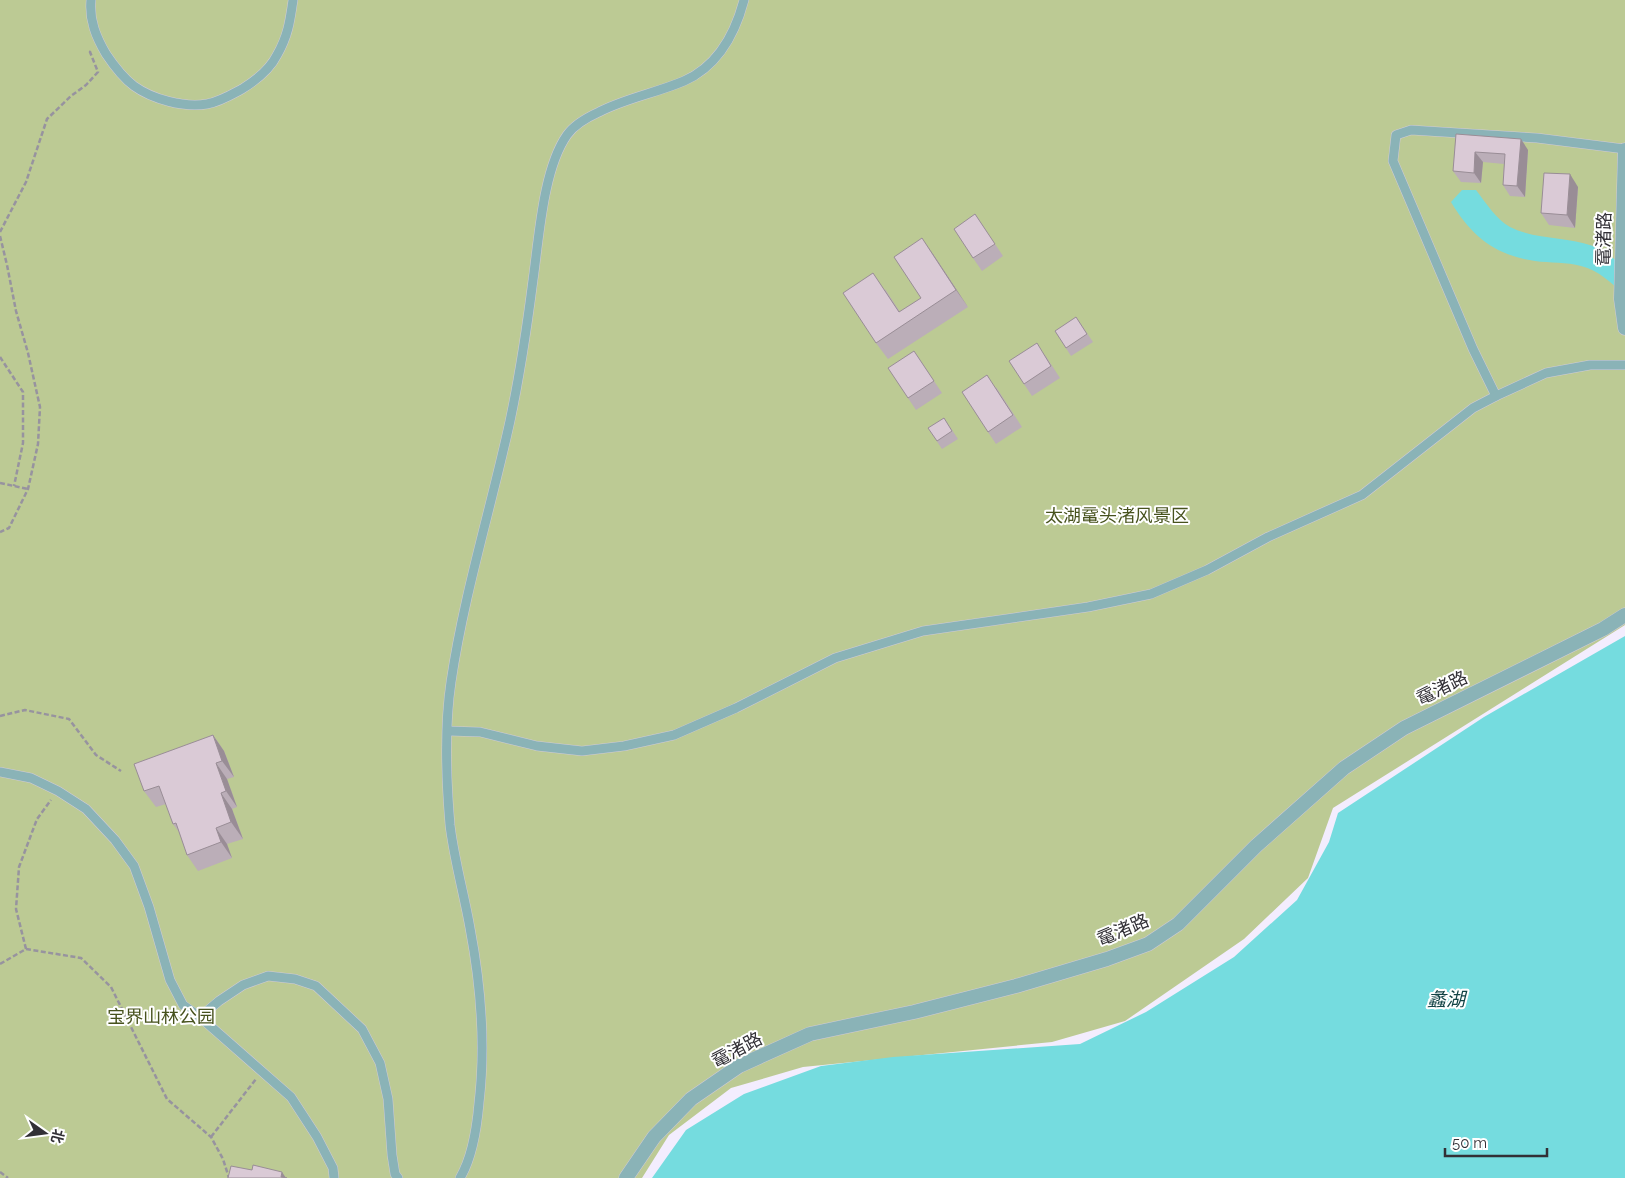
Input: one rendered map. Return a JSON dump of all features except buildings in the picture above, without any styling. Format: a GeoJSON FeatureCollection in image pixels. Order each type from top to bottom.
{"type":"FeatureCollection","features":[{"type":"Feature","properties":{"kind":"street","name":"鼋渚路"},"geometry":{"type":"LineString","coordinates":[[1625,150],[1621,299],[1625,328]]}},
{"type":"Feature","properties":{"kind":"street","name":"鼋渚路"},"geometry":{"type":"LineString","coordinates":[[626,1178],[654,1137],[691,1099],[739,1066],[810,1034],[914,1012],[1016,986],[1107,959],[1148,944],[1178,924],[1256,846],[1344,768],[1404,728],[1603,629],[1625,615]]}},
{"type":"Feature","properties":{"kind":"lane"},"geometry":{"type":"LineString","coordinates":[[91,0],[90,13],[98,40],[115,68],[134,86],[158,98],[185,104],[207,104],[228,96],[255,81],[276,56],[289,30],[292,0]]}},
{"type":"Feature","properties":{"kind":"lane"},"geometry":{"type":"LineString","coordinates":[[460,1178],[466,1169],[477,1122],[484,1067],[482,1012],[471,931],[450,828],[446,752],[451,685],[461,625],[510,422],[523,354],[542,213],[554,161],[569,132],[590,116],[613,104],[686,80],[709,65],[729,42],[744,0]]}},
{"type":"Feature","properties":{"kind":"lane"},"geometry":{"type":"LineString","coordinates":[[1496,396],[1473,349],[1393,160],[1396,135],[1411,130],[1537,138],[1625,150]]}},
{"type":"Feature","properties":{"kind":"lane"},"geometry":{"type":"LineString","coordinates":[[448,731],[480,732],[536,746],[582,751],[624,746],[674,735],[736,708],[835,658],[923,631],[1088,607],[1150,594],[1207,570],[1268,537],[1362,495],[1473,408],[1496,396],[1546,372],[1590,365],[1625,365]]}},
{"type":"Feature","properties":{"kind":"lane"},"geometry":{"type":"LineString","coordinates":[[0,772],[31,778],[58,791],[86,809],[115,840],[134,866],[149,907],[170,980],[183,1005],[200,1017],[290,1096],[317,1138],[333,1168],[334,1178]]}},
{"type":"Feature","properties":{"kind":"lane"},"geometry":{"type":"LineString","coordinates":[[200,1017],[243,985],[268,976],[295,979],[316,986],[362,1028],[380,1063],[388,1099],[392,1155],[395,1174],[398,1178]]}},
{"type":"Feature","properties":{"kind":"path"},"geometry":{"type":"LineString","coordinates":[[0,232],[26,182],[47,119],[98,72],[90,52],[98,40]]}},
{"type":"Feature","properties":{"kind":"path"},"geometry":{"type":"LineString","coordinates":[[0,236],[16,311],[40,407],[38,444],[28,489],[9,528],[0,532]]}},
{"type":"Feature","properties":{"kind":"path"},"geometry":{"type":"LineString","coordinates":[[0,357],[23,392],[23,443],[14,486]]}},
{"type":"Feature","properties":{"kind":"path"},"geometry":{"type":"LineString","coordinates":[[0,483],[28,489]]}},
{"type":"Feature","properties":{"kind":"path"},"geometry":{"type":"LineString","coordinates":[[0,716],[25,710],[69,719],[96,755],[121,771]]}},
{"type":"Feature","properties":{"kind":"path"},"geometry":{"type":"LineString","coordinates":[[26,949],[16,909],[20,867],[37,819],[58,791]]}},
{"type":"Feature","properties":{"kind":"path"},"geometry":{"type":"LineString","coordinates":[[0,964],[26,949],[81,958],[111,987],[167,1099],[211,1137],[223,1158],[229,1178]]}},
{"type":"Feature","properties":{"kind":"path"},"geometry":{"type":"LineString","coordinates":[[211,1137],[262,1071]]}},
{"type":"Feature","properties":{"kind":"path"},"geometry":{"type":"LineString","coordinates":[[0,1172],[8,1178]]}},
{"type":"Feature","properties":{"kind":"green space"},"geometry":{"type":"Polygon","coordinates":[[[0,0],[1625,0],[1625,625],[1333,808],[1308,878],[1244,939],[1125,1021],[1052,1042],[803,1067],[731,1088],[669,1135],[642,1178],[0,1178],[0,0]]]}},
{"type":"Feature","properties":{"kind":"water"},"geometry":{"type":"Polygon","coordinates":[[[1462,190],[1476,190],[1496,215],[1510,227],[1530,234],[1583,243],[1605,253],[1625,267],[1625,295],[1605,278],[1588,268],[1570,264],[1535,261],[1496,249],[1467,225],[1451,202],[1462,190]]]}},
{"type":"Feature","properties":{"kind":"water","name":"蠡湖"},"geometry":{"type":"Polygon","coordinates":[[[1625,636],[1625,1178],[652,1178],[686,1130],[744,1094],[821,1066],[893,1057],[1080,1044],[1146,1012],[1234,957],[1297,900],[1329,842],[1338,813],[1484,717],[1625,636]]]}},
{"type":"Feature","properties":{"kind":"park label","name":"太湖鼋头渚风景区"},"geometry":{"type":"Point","coordinates":[1117,516]}},
{"type":"Feature","properties":{"kind":"park label","name":"宝界山林公园"},"geometry":{"type":"Point","coordinates":[161,1017]}}]}
